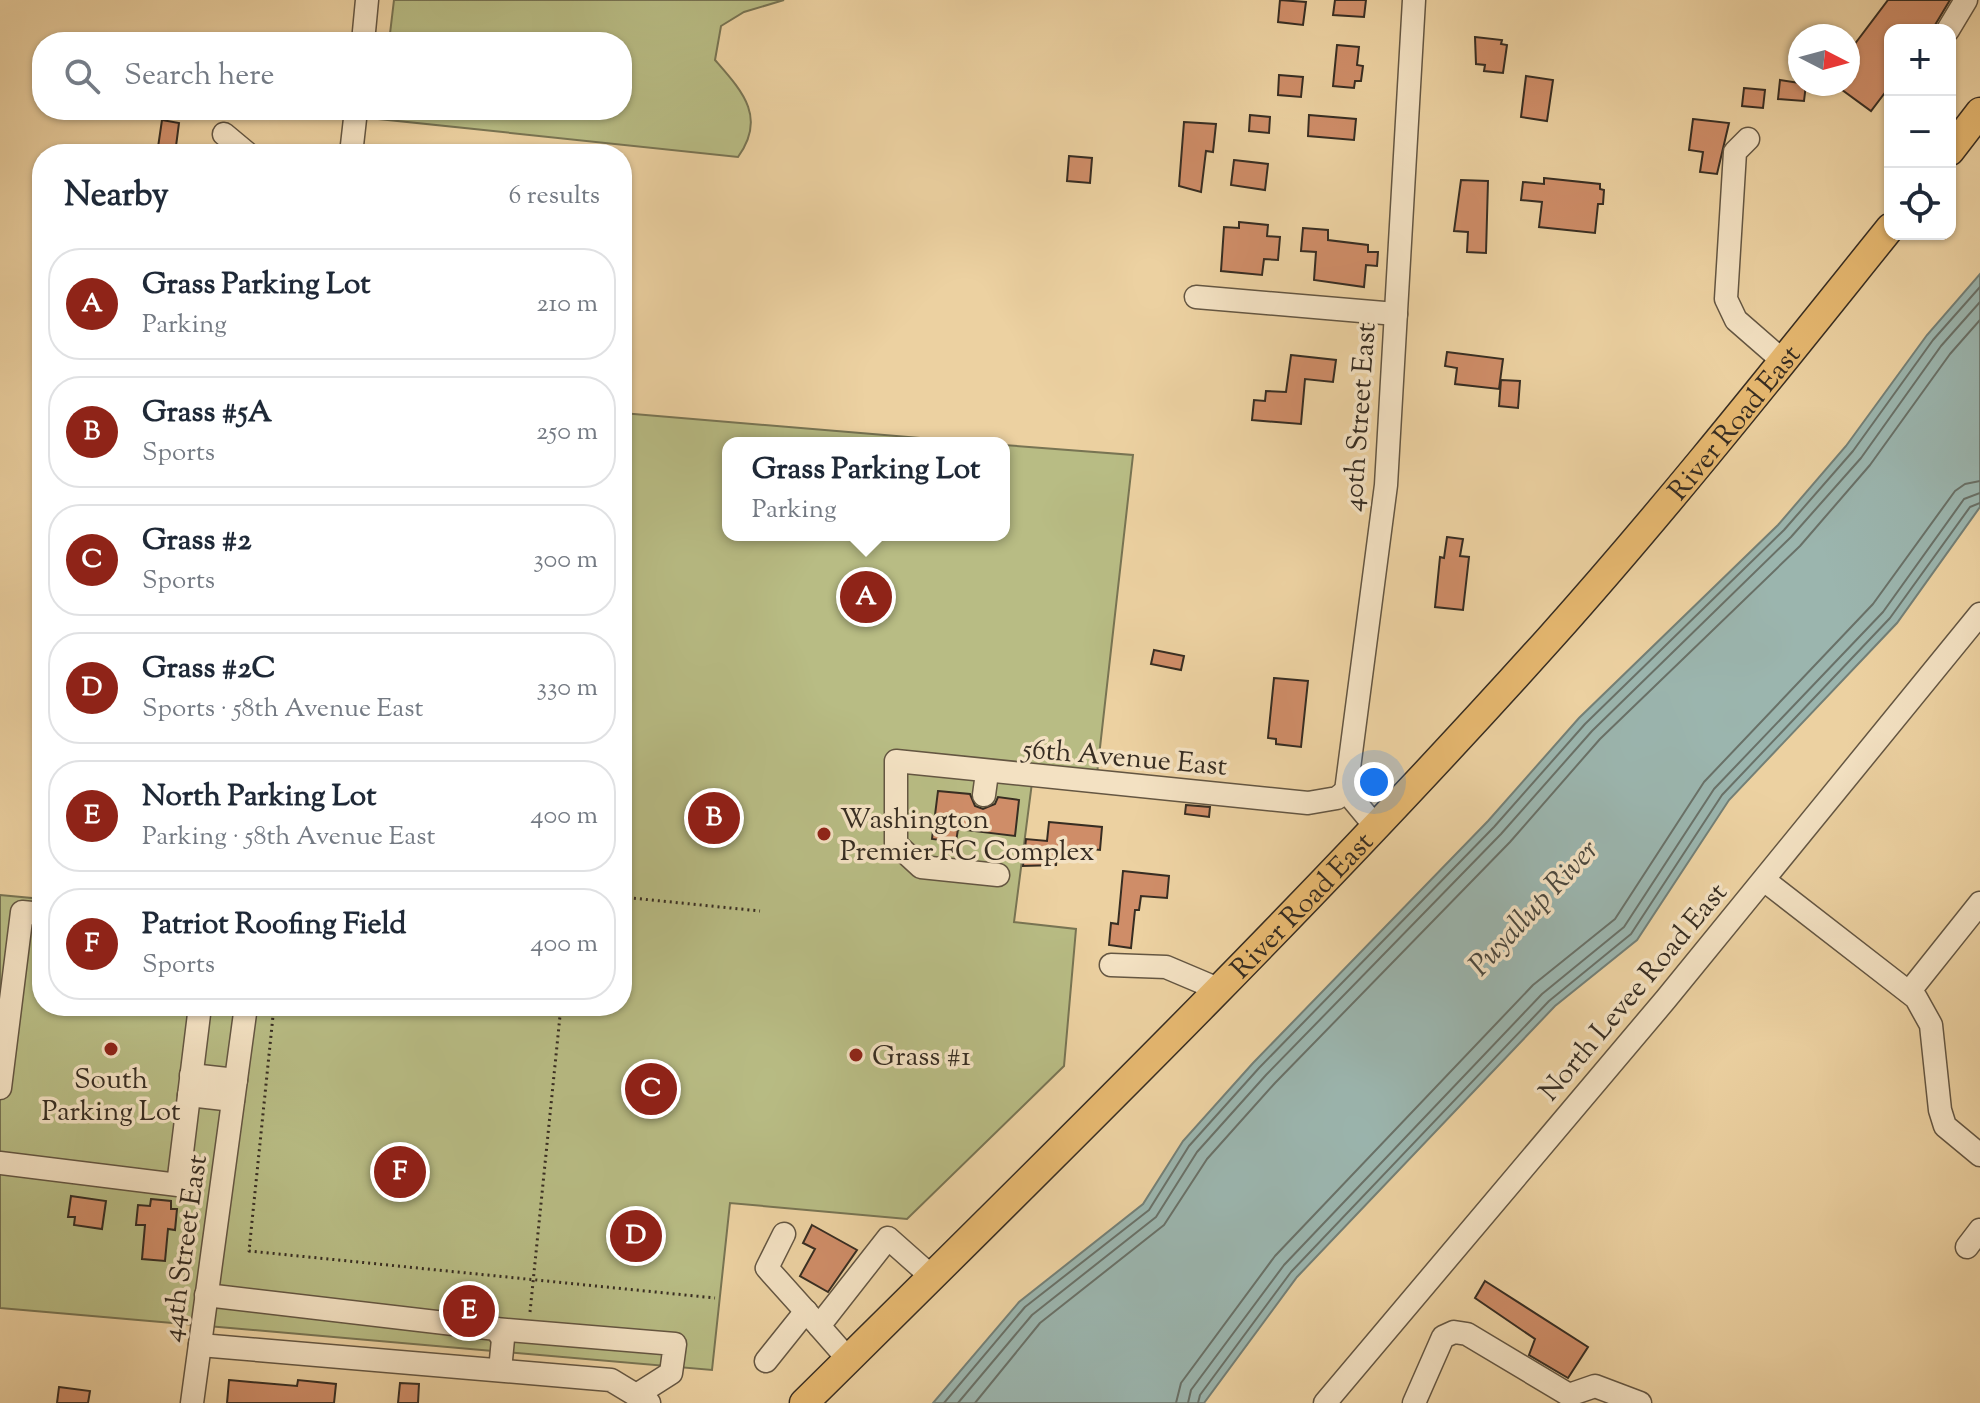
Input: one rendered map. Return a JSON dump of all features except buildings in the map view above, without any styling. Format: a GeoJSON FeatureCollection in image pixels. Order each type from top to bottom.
{"type":"FeatureCollection","features":[{"type":"Feature","properties":{"kind":"main road"},"geometry":{"type":"LineString","coordinates":[[1956,143],[1980,112]]}},
{"type":"Feature","properties":{"kind":"main road","name":"River Road East"},"geometry":{"type":"LineString","coordinates":[[804,1403],[1218,989],[1553,634],[1783,361],[1884,235]]}},
{"type":"Feature","properties":{"kind":"street"},"geometry":{"type":"LineString","coordinates":[[364,32],[367,0]]}},
{"type":"Feature","properties":{"kind":"street","name":"40th Street East"},"geometry":{"type":"LineString","coordinates":[[1346,791],[1386,485],[1414,0]]}},
{"type":"Feature","properties":{"kind":"street"},"geometry":{"type":"LineString","coordinates":[[1952,24],[1966,0]]}},
{"type":"Feature","properties":{"kind":"street"},"geometry":{"type":"LineString","coordinates":[[352,144],[355,120]]}},
{"type":"Feature","properties":{"kind":"street"},"geometry":{"type":"LineString","coordinates":[[224,134],[236,144]]}},
{"type":"Feature","properties":{"kind":"street"},"geometry":{"type":"LineString","coordinates":[[1748,139],[1735,152],[1726,299],[1736,320],[1783,361]]}},
{"type":"Feature","properties":{"kind":"street"},"geometry":{"type":"LineString","coordinates":[[1196,297],[1396,314]]}},
{"type":"Feature","properties":{"kind":"street","name":"North Levee Road East"},"geometry":{"type":"LineString","coordinates":[[1325,1403],[1764,880],[1980,614]]}},
{"type":"Feature","properties":{"kind":"street","name":"56th Avenue East"},"geometry":{"type":"LineString","coordinates":[[998,875],[921,867],[896,844],[896,761],[986,784],[1308,803],[1337,798],[1346,791]]}},
{"type":"Feature","properties":{"kind":"street"},"geometry":{"type":"LineString","coordinates":[[1346,791],[1375,826]]}},
{"type":"Feature","properties":{"kind":"street"},"geometry":{"type":"LineString","coordinates":[[1764,880],[1909,992],[1921,1005],[1931,1025],[1940,1110],[1945,1126],[1980,1155]]}},
{"type":"Feature","properties":{"kind":"street"},"geometry":{"type":"LineString","coordinates":[[1909,992],[1980,903]]}},
{"type":"Feature","properties":{"kind":"street"},"geometry":{"type":"LineString","coordinates":[[0,1088],[22,912],[32,913]]}},
{"type":"Feature","properties":{"kind":"street"},"geometry":{"type":"LineString","coordinates":[[1111,965],[1166,967],[1218,989]]}},
{"type":"Feature","properties":{"kind":"street"},"geometry":{"type":"LineString","coordinates":[[0,1163],[178,1185],[199,1016]]}},
{"type":"Feature","properties":{"kind":"street","name":"44th Street East"},"geometry":{"type":"LineString","coordinates":[[192,1403],[245,1016]]}},
{"type":"Feature","properties":{"kind":"street"},"geometry":{"type":"LineString","coordinates":[[190,1085],[234,1090]]}},
{"type":"Feature","properties":{"kind":"street"},"geometry":{"type":"LineString","coordinates":[[784,1234],[767,1268],[848,1359]]}},
{"type":"Feature","properties":{"kind":"street"},"geometry":{"type":"LineString","coordinates":[[766,1361],[813,1318],[888,1238],[932,1277]]}},
{"type":"Feature","properties":{"kind":"street"},"geometry":{"type":"LineString","coordinates":[[200,1345],[611,1380],[643,1399],[671,1373],[675,1344],[496,1329],[206,1295]]}},
{"type":"Feature","properties":{"kind":"street"},"geometry":{"type":"LineString","coordinates":[[496,1329],[503,1339],[500,1370]]}},
{"type":"Feature","properties":{"kind":"street"},"geometry":{"type":"LineString","coordinates":[[1414,1403],[1443,1337],[1454,1332],[1467,1334],[1569,1395],[1595,1386],[1640,1403]]}},
{"type":"Feature","properties":{"kind":"path"},"geometry":{"type":"LineString","coordinates":[[632,898],[760,911]]}},
{"type":"Feature","properties":{"kind":"path"},"geometry":{"type":"LineString","coordinates":[[273,1016],[249,1251],[715,1298]]}},
{"type":"Feature","properties":{"kind":"path"},"geometry":{"type":"LineString","coordinates":[[528,1332],[560,1016]]}},
{"type":"Feature","properties":{"kind":"green space"},"geometry":{"type":"Polygon","coordinates":[[[394,0],[784,0],[744,12],[721,26],[715,60],[742,94],[751,117],[746,143],[738,157],[388,120],[632,120],[632,32],[390,32],[394,0]]]}},
{"type":"Feature","properties":{"kind":"green space","name":"Washington Premier FC Complex"},"geometry":{"type":"Polygon","coordinates":[[[632,414],[908,437],[722,437],[722,541],[1010,541],[1010,445],[1133,455],[1097,774],[1034,767],[1014,922],[1076,929],[1064,1066],[907,1219],[730,1203],[712,1370],[0,1308],[0,895],[32,898],[32,1016],[632,1016],[632,414]]]}},
{"type":"Feature","properties":{"kind":"water","name":"Puyallup River"},"geometry":{"type":"Polygon","coordinates":[[[1980,274],[1980,507],[1897,623],[1729,800],[1637,940],[1555,1006],[1297,1277],[1204,1403],[933,1403],[1019,1302],[1143,1204],[1183,1141],[1253,1063],[1488,821],[1579,718],[1778,525],[1846,446],[1927,335],[1980,274]]]}},
{"type":"Feature","properties":{"kind":"place","name":"Grass Parking Lot"},"geometry":{"type":"Point","coordinates":[866,597]}},
{"type":"Feature","properties":{"kind":"place","name":"Grass #5A"},"geometry":{"type":"Point","coordinates":[714,818]}},
{"type":"Feature","properties":{"kind":"place","name":"Washington Premier FC Complex"},"geometry":{"type":"Point","coordinates":[824,834]}},
{"type":"Feature","properties":{"kind":"place","name":"South Parking Lot"},"geometry":{"type":"Point","coordinates":[111,1049]}},
{"type":"Feature","properties":{"kind":"place","name":"Grass #1"},"geometry":{"type":"Point","coordinates":[856,1055]}},
{"type":"Feature","properties":{"kind":"place","name":"Grass #2"},"geometry":{"type":"Point","coordinates":[651,1089]}},
{"type":"Feature","properties":{"kind":"place","name":"Patriot Roofing Field"},"geometry":{"type":"Point","coordinates":[400,1172]}},
{"type":"Feature","properties":{"kind":"place","name":"Grass #2C"},"geometry":{"type":"Point","coordinates":[636,1236]}},
{"type":"Feature","properties":{"kind":"place","name":"North Parking Lot"},"geometry":{"type":"Point","coordinates":[469,1311]}}]}
